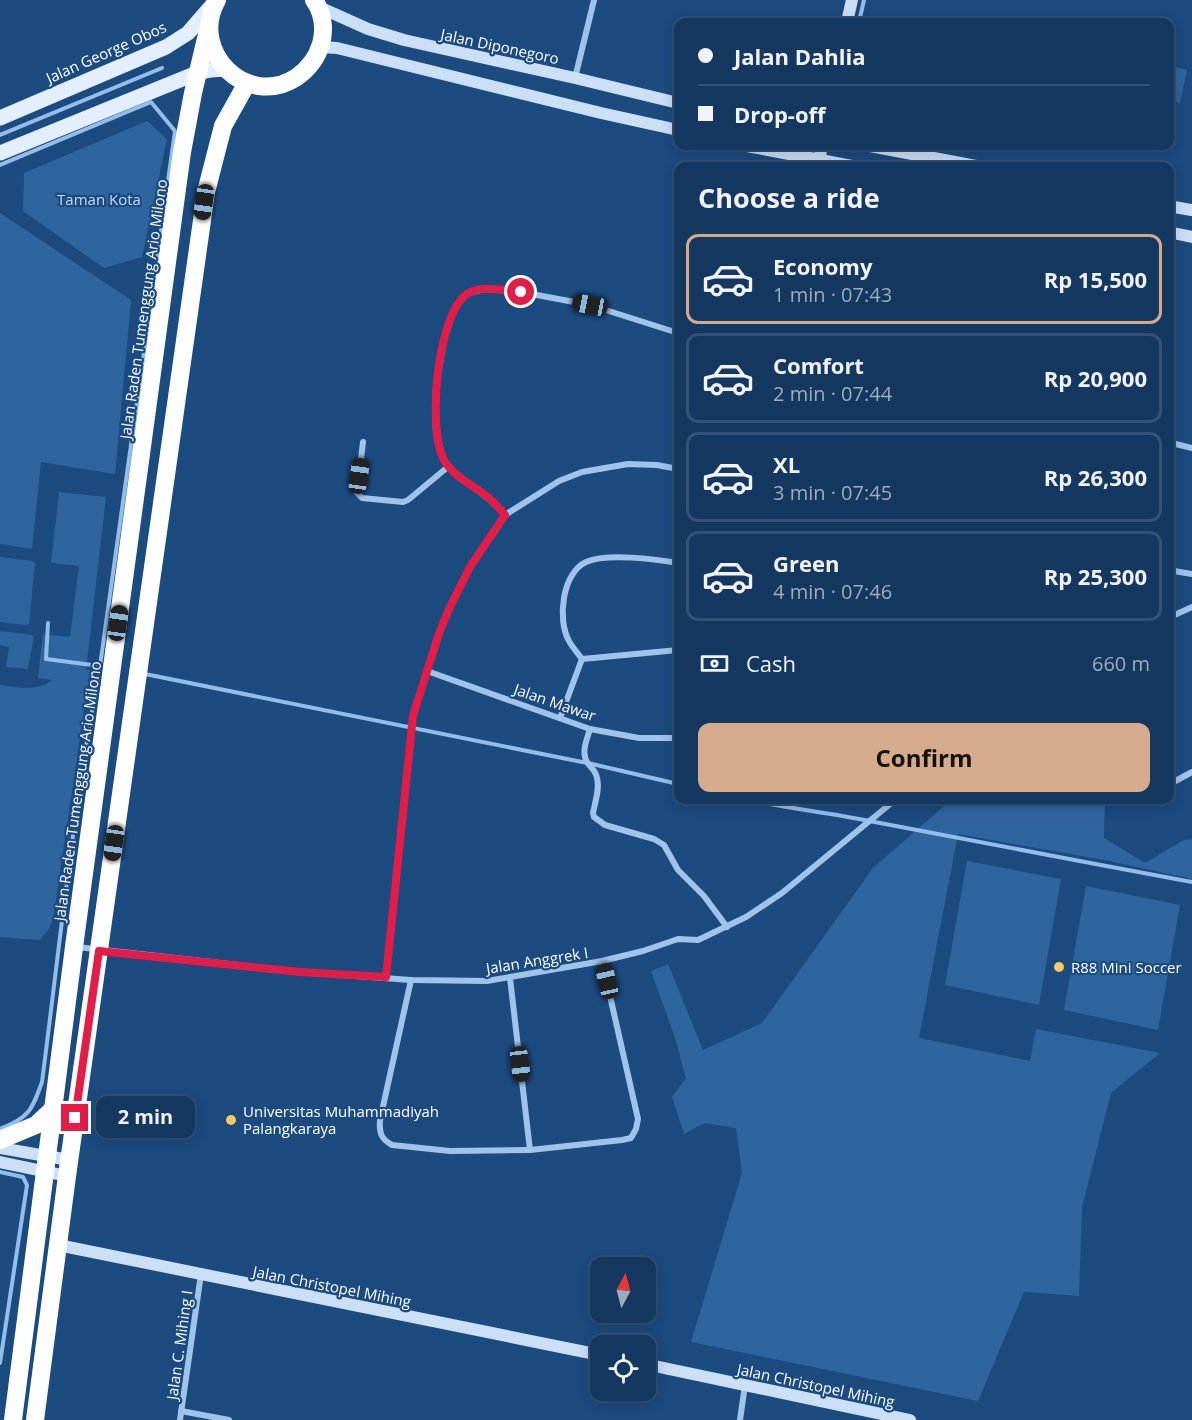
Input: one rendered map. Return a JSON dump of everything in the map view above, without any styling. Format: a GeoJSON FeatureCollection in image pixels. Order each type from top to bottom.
{"type":"FeatureCollection","features":[{"type":"Feature","properties":{"kind":"highway","name":"Jalan Raden Tumenggung Ario Milono"},"geometry":{"type":"LineString","coordinates":[[13,1420],[52,1110],[182,152],[197,73],[216,0]]}},
{"type":"Feature","properties":{"kind":"highway"},"geometry":{"type":"LineString","coordinates":[[209,26],[214,54],[225,69],[235,77],[247,82],[262,86],[277,85],[304,72],[314,60],[323,34],[322,20],[316,3]]}},
{"type":"Feature","properties":{"kind":"highway"},"geometry":{"type":"LineString","coordinates":[[35,1420],[68,1168],[206,192],[223,126],[247,82]]}},
{"type":"Feature","properties":{"kind":"highway"},"geometry":{"type":"LineString","coordinates":[[177,191],[206,192]]}},
{"type":"Feature","properties":{"kind":"highway"},"geometry":{"type":"LineString","coordinates":[[0,1140],[36,1125],[52,1110]]}},
{"type":"Feature","properties":{"kind":"main road","name":"Jalan George Obos"},"geometry":{"type":"LineString","coordinates":[[0,118],[166,48],[188,33],[216,0]]}},
{"type":"Feature","properties":{"kind":"main road"},"geometry":{"type":"LineString","coordinates":[[848,18],[852,0]]}},
{"type":"Feature","properties":{"kind":"main road","name":"Jalan Diponegoro"},"geometry":{"type":"LineString","coordinates":[[316,3],[368,29],[404,40],[674,102]]}},
{"type":"Feature","properties":{"kind":"main road"},"geometry":{"type":"LineString","coordinates":[[320,47],[337,48],[674,129]]}},
{"type":"Feature","properties":{"kind":"main road"},"geometry":{"type":"LineString","coordinates":[[0,153],[197,73],[225,69]]}},
{"type":"Feature","properties":{"kind":"main road"},"geometry":{"type":"LineString","coordinates":[[768,150],[830,162]]}},
{"type":"Feature","properties":{"kind":"main road"},"geometry":{"type":"LineString","coordinates":[[819,160],[821,150]]}},
{"type":"Feature","properties":{"kind":"main road"},"geometry":{"type":"LineString","coordinates":[[891,150],[955,162]]}},
{"type":"Feature","properties":{"kind":"main road"},"geometry":{"type":"LineString","coordinates":[[1174,207],[1192,210]]}},
{"type":"Feature","properties":{"kind":"main road"},"geometry":{"type":"LineString","coordinates":[[1174,233],[1192,237]]}},
{"type":"Feature","properties":{"kind":"main road"},"geometry":{"type":"LineString","coordinates":[[0,1148],[45,1164]]}},
{"type":"Feature","properties":{"kind":"main road"},"geometry":{"type":"LineString","coordinates":[[0,1162],[45,1164],[68,1168]]}},
{"type":"Feature","properties":{"kind":"main road","name":"Jalan Christopel Mihing"},"geometry":{"type":"LineString","coordinates":[[58,1245],[590,1353]]}},
{"type":"Feature","properties":{"kind":"main road","name":"Jalan Christopel Mihing"},"geometry":{"type":"LineString","coordinates":[[656,1366],[910,1420]]}},
{"type":"Feature","properties":{"kind":"street"},"geometry":{"type":"LineString","coordinates":[[575,78],[594,0]]}},
{"type":"Feature","properties":{"kind":"street"},"geometry":{"type":"LineString","coordinates":[[505,515],[489,499],[454,472],[444,461],[440,451],[436,432],[436,386],[445,335],[457,304],[468,293],[485,289],[521,292],[590,305],[674,332]]}},
{"type":"Feature","properties":{"kind":"street"},"geometry":{"type":"LineString","coordinates":[[363,442],[357,493],[362,498],[395,502],[408,500],[449,466]]}},
{"type":"Feature","properties":{"kind":"street"},"geometry":{"type":"LineString","coordinates":[[1174,444],[1192,448]]}},
{"type":"Feature","properties":{"kind":"street"},"geometry":{"type":"LineString","coordinates":[[386,977],[412,719],[439,633],[470,567],[505,515],[559,481],[582,472],[628,464],[674,468]]}},
{"type":"Feature","properties":{"kind":"street"},"geometry":{"type":"LineString","coordinates":[[582,659],[568,640],[563,616],[564,597],[575,571],[586,562],[600,559],[626,558],[674,562]]}},
{"type":"Feature","properties":{"kind":"street"},"geometry":{"type":"LineString","coordinates":[[1174,571],[1192,574]]}},
{"type":"Feature","properties":{"kind":"street"},"geometry":{"type":"LineString","coordinates":[[1174,616],[1192,608]]}},
{"type":"Feature","properties":{"kind":"street"},"geometry":{"type":"LineString","coordinates":[[582,659],[674,650]]}},
{"type":"Feature","properties":{"kind":"street"},"geometry":{"type":"LineString","coordinates":[[560,718],[582,659]]}},
{"type":"Feature","properties":{"kind":"street","name":"Jalan Mawar"},"geometry":{"type":"LineString","coordinates":[[427,671],[590,729],[639,738],[674,738]]}},
{"type":"Feature","properties":{"kind":"street"},"geometry":{"type":"LineString","coordinates":[[590,729],[585,757],[594,769],[598,785],[593,813],[595,819],[605,825],[654,839],[664,845],[678,870],[704,896],[727,927]]}},
{"type":"Feature","properties":{"kind":"street"},"geometry":{"type":"LineString","coordinates":[[1174,782],[1192,772]]}},
{"type":"Feature","properties":{"kind":"street","name":"Jalan Anggrek I"},"geometry":{"type":"LineString","coordinates":[[74,947],[300,972],[411,980],[488,981],[602,962],[678,939],[699,940],[746,917],[782,893],[889,804]]}},
{"type":"Feature","properties":{"kind":"street"},"geometry":{"type":"LineString","coordinates":[[411,980],[380,1120],[379,1131],[385,1141],[392,1145],[450,1151],[530,1150],[622,1140],[631,1138],[636,1129],[638,1119],[602,962]]}},
{"type":"Feature","properties":{"kind":"street"},"geometry":{"type":"LineString","coordinates":[[510,978],[530,1150]]}},
{"type":"Feature","properties":{"kind":"street","name":"Jalan C. Mihing I"},"geometry":{"type":"LineString","coordinates":[[180,1420],[201,1274]]}},
{"type":"Feature","properties":{"kind":"street"},"geometry":{"type":"LineString","coordinates":[[740,1420],[746,1385]]}},
{"type":"Feature","properties":{"kind":"street"},"geometry":{"type":"LineString","coordinates":[[181,1411],[229,1420]]}},
{"type":"Feature","properties":{"kind":"green space"},"geometry":{"type":"Polygon","coordinates":[[[1174,67],[1187,70],[1180,103],[1174,101],[1174,67]]]}},
{"type":"Feature","properties":{"kind":"green space","name":"Taman Kota"},"geometry":{"type":"Polygon","coordinates":[[[147,121],[167,139],[142,257],[104,268],[23,211],[24,173],[147,121]]]}},
{"type":"Feature","properties":{"kind":"green space"},"geometry":{"type":"Polygon","coordinates":[[[0,213],[131,300],[115,474],[41,462],[32,549],[0,544],[0,213]]]}},
{"type":"Feature","properties":{"kind":"green space"},"geometry":{"type":"Polygon","coordinates":[[[59,492],[106,497],[86,670],[90,670],[53,919],[49,929],[40,940],[0,937],[0,685],[34,687],[52,680],[38,678],[43,634],[70,637],[79,566],[51,563],[59,492]]]}},
{"type":"Feature","properties":{"kind":"green space"},"geometry":{"type":"Polygon","coordinates":[[[0,557],[35,563],[29,624],[0,622],[0,557]]]}},
{"type":"Feature","properties":{"kind":"green space"},"geometry":{"type":"Polygon","coordinates":[[[0,631],[34,637],[27,669],[6,667],[9,647],[0,645],[0,631]]]}},
{"type":"Feature","properties":{"kind":"green space"},"geometry":{"type":"Polygon","coordinates":[[[946,804],[1105,804],[1104,838],[1145,863],[1184,840],[1192,839],[1192,879],[1109,861],[958,834],[919,1038],[1030,1061],[1036,1029],[1160,1053],[1111,1093],[1082,1207],[1079,1296],[1024,1292],[978,1401],[691,1342],[742,1173],[736,1128],[705,1123],[684,1134],[672,1097],[686,1078],[675,1038],[651,971],[668,964],[703,1050],[762,1023],[873,868],[946,804]]]}},
{"type":"Feature","properties":{"kind":"green space"},"geometry":{"type":"Polygon","coordinates":[[[967,861],[1061,879],[1039,1005],[945,985],[967,861]]]}},
{"type":"Feature","properties":{"kind":"green space"},"geometry":{"type":"Polygon","coordinates":[[[1086,886],[1180,905],[1158,1030],[1064,1010],[1086,886]]]}},
{"type":"Feature","properties":{"kind":"waterway"},"geometry":{"type":"LineString","coordinates":[[860,18],[864,0]]}},
{"type":"Feature","properties":{"kind":"waterway"},"geometry":{"type":"LineString","coordinates":[[0,135],[162,68]]}},
{"type":"Feature","properties":{"kind":"waterway"},"geometry":{"type":"LineString","coordinates":[[0,165],[151,102],[175,131],[100,666],[75,821],[42,1082],[28,1112],[17,1121],[0,1129]]}},
{"type":"Feature","properties":{"kind":"waterway"},"geometry":{"type":"LineString","coordinates":[[48,623],[46,659],[100,666]]}},
{"type":"Feature","properties":{"kind":"waterway"},"geometry":{"type":"LineString","coordinates":[[145,674],[592,764],[674,783]]}},
{"type":"Feature","properties":{"kind":"waterway"},"geometry":{"type":"LineString","coordinates":[[773,804],[1192,882]]}},
{"type":"Feature","properties":{"kind":"waterway"},"geometry":{"type":"LineString","coordinates":[[0,1172],[23,1177],[27,1185],[0,1363]]}},
{"type":"Feature","properties":{"kind":"place","name":"R88 Mini Soccer"},"geometry":{"type":"Point","coordinates":[1059,967]}},
{"type":"Feature","properties":{"kind":"place","name":"Universitas Muhammadiyah Palangkaraya"},"geometry":{"type":"Point","coordinates":[231,1120]}},
{"type":"Feature","properties":{"kind":"route"},"geometry":{"type":"LineString","coordinates":[[75,1118],[99,951],[300,972],[386,977],[413,716],[439,633],[450,607],[470,567],[505,515],[489,499],[454,472],[444,461],[440,451],[436,432],[436,386],[445,335],[457,304],[468,293],[485,289],[521,292]]}}]}
